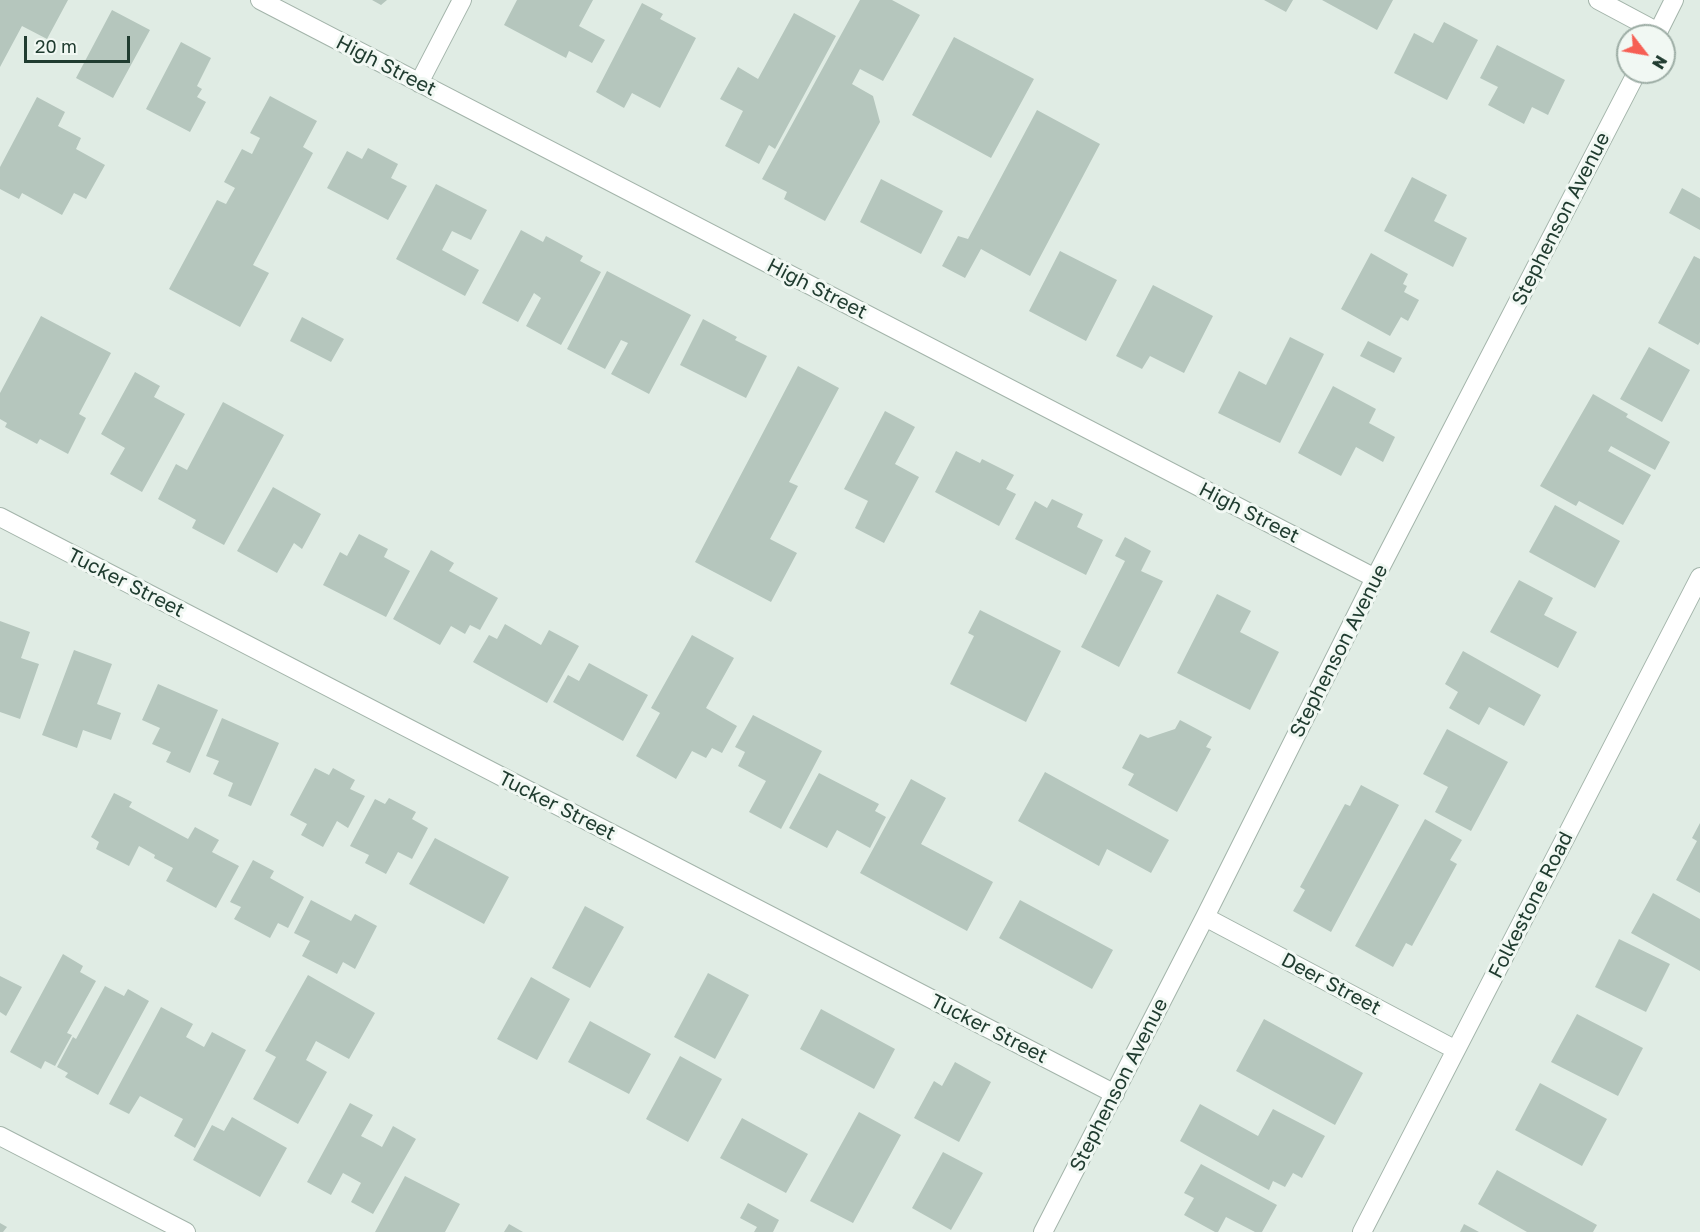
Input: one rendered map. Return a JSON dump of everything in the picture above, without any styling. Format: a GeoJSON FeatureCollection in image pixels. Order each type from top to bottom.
{"type":"FeatureCollection","features":[{"type":"Feature","properties":{"kind":"street","name":"High Street"},"geometry":{"type":"LineString","coordinates":[[260,0],[1375,579]]}},
{"type":"Feature","properties":{"kind":"street"},"geometry":{"type":"LineString","coordinates":[[419,83],[462,0]]}},
{"type":"Feature","properties":{"kind":"street"},"geometry":{"type":"LineString","coordinates":[[1598,0],[1640,24]]}},
{"type":"Feature","properties":{"kind":"street"},"geometry":{"type":"LineString","coordinates":[[1662,24],[1674,0]]}},
{"type":"Feature","properties":{"kind":"street","name":"Stephenson Avenue"},"geometry":{"type":"LineString","coordinates":[[1043,1232],[1206,917],[1375,579],[1631,84]]}},
{"type":"Feature","properties":{"kind":"street","name":"Tucker Street"},"geometry":{"type":"LineString","coordinates":[[0,518],[1115,1094]]}},
{"type":"Feature","properties":{"kind":"street","name":"Folkestone Road"},"geometry":{"type":"LineString","coordinates":[[1362,1232],[1700,577]]}},
{"type":"Feature","properties":{"kind":"street","name":"Deer Street"},"geometry":{"type":"LineString","coordinates":[[1206,917],[1456,1050]]}},
{"type":"Feature","properties":{"kind":"street"},"geometry":{"type":"LineString","coordinates":[[0,1136],[186,1232]]}},
{"type":"Feature","properties":{"kind":"building"},"geometry":{"type":"Polygon","coordinates":[[[0,0],[68,0],[47,39],[22,26],[0,67],[0,0]]]}},
{"type":"Feature","properties":{"kind":"building"},"geometry":{"type":"Polygon","coordinates":[[[372,0],[387,0],[381,5],[372,0]]]}},
{"type":"Feature","properties":{"kind":"building"},"geometry":{"type":"Polygon","coordinates":[[[517,0],[593,0],[579,26],[605,40],[592,63],[569,51],[566,58],[504,25],[517,0]]]}},
{"type":"Feature","properties":{"kind":"building"},"geometry":{"type":"Polygon","coordinates":[[[860,0],[892,0],[920,15],[883,81],[860,69],[852,84],[873,96],[880,122],[825,221],[784,199],[787,192],[762,179],[860,0]]]}},
{"type":"Feature","properties":{"kind":"building"},"geometry":{"type":"Polygon","coordinates":[[[1264,0],[1293,0],[1286,12],[1264,0]]]}},
{"type":"Feature","properties":{"kind":"building"},"geometry":{"type":"Polygon","coordinates":[[[1322,0],[1393,0],[1377,30],[1322,0]]]}},
{"type":"Feature","properties":{"kind":"building"},"geometry":{"type":"Polygon","coordinates":[[[642,3],[663,14],[660,19],[696,38],[660,108],[632,93],[624,108],[596,92],[642,3]]]}},
{"type":"Feature","properties":{"kind":"building"},"geometry":{"type":"Polygon","coordinates":[[[112,10],[150,30],[113,98],[76,78],[112,10]]]}},
{"type":"Feature","properties":{"kind":"building"},"geometry":{"type":"Polygon","coordinates":[[[794,13],[836,36],[775,149],[769,145],[759,164],[725,146],[743,111],[720,99],[738,67],[758,79],[794,13]]]}},
{"type":"Feature","properties":{"kind":"building"},"geometry":{"type":"Polygon","coordinates":[[[1444,22],[1478,40],[1447,100],[1394,73],[1414,33],[1433,43],[1444,22]]]}},
{"type":"Feature","properties":{"kind":"building"},"geometry":{"type":"Polygon","coordinates":[[[954,37],[1034,79],[991,158],[912,115],[954,37]]]}},
{"type":"Feature","properties":{"kind":"building"},"geometry":{"type":"Polygon","coordinates":[[[181,42],[211,58],[197,86],[202,89],[197,97],[206,102],[190,132],[146,109],[181,42]]]}},
{"type":"Feature","properties":{"kind":"building"},"geometry":{"type":"Polygon","coordinates":[[[1497,45],[1565,80],[1548,115],[1532,107],[1524,124],[1488,105],[1498,87],[1480,78],[1497,45]]]}},
{"type":"Feature","properties":{"kind":"building"},"geometry":{"type":"Polygon","coordinates":[[[270,96],[317,121],[303,147],[313,153],[253,265],[269,273],[240,327],[169,289],[217,200],[226,204],[235,188],[224,182],[242,149],[252,154],[260,138],[250,133],[270,96]]]}},
{"type":"Feature","properties":{"kind":"building"},"geometry":{"type":"Polygon","coordinates":[[[37,97],[65,112],[58,126],[81,138],[76,149],[105,165],[86,199],[74,193],[62,215],[22,193],[19,199],[0,189],[0,167],[37,97]]]}},
{"type":"Feature","properties":{"kind":"building"},"geometry":{"type":"Polygon","coordinates":[[[1037,110],[1100,144],[1030,276],[981,249],[965,278],[942,266],[958,236],[968,239],[1037,110]]]}},
{"type":"Feature","properties":{"kind":"building"},"geometry":{"type":"Polygon","coordinates":[[[368,148],[398,164],[391,178],[407,186],[388,220],[327,188],[347,151],[362,159],[368,148]]]}},
{"type":"Feature","properties":{"kind":"building"},"geometry":{"type":"Polygon","coordinates":[[[1412,177],[1447,195],[1434,221],[1467,238],[1453,267],[1384,231],[1412,177]]]}},
{"type":"Feature","properties":{"kind":"building"},"geometry":{"type":"Polygon","coordinates":[[[881,179],[943,211],[921,254],[860,222],[881,179]]]}},
{"type":"Feature","properties":{"kind":"building"},"geometry":{"type":"Polygon","coordinates":[[[436,184],[487,210],[471,240],[452,231],[442,250],[479,270],[465,296],[396,259],[436,184]]]}},
{"type":"Feature","properties":{"kind":"building"},"geometry":{"type":"Polygon","coordinates":[[[1682,188],[1700,198],[1700,230],[1669,213],[1682,188]]]}},
{"type":"Feature","properties":{"kind":"building"},"geometry":{"type":"Polygon","coordinates":[[[521,230],[543,242],[546,236],[583,256],[580,261],[601,272],[561,345],[526,326],[541,298],[534,293],[518,322],[482,303],[521,230]]]}},
{"type":"Feature","properties":{"kind":"building"},"geometry":{"type":"Polygon","coordinates":[[[1060,251],[1117,280],[1086,341],[1029,311],[1060,251]]]}},
{"type":"Feature","properties":{"kind":"building"},"geometry":{"type":"Polygon","coordinates":[[[1371,253],[1408,274],[1403,284],[1407,286],[1404,292],[1419,300],[1408,321],[1401,317],[1390,336],[1341,309],[1371,253]]]}},
{"type":"Feature","properties":{"kind":"building"},"geometry":{"type":"Polygon","coordinates":[[[1694,256],[1700,259],[1700,342],[1698,345],[1658,323],[1694,256]]]}},
{"type":"Feature","properties":{"kind":"building"},"geometry":{"type":"Polygon","coordinates":[[[607,271],[691,315],[649,394],[611,374],[628,343],[621,340],[605,369],[567,349],[607,271]]]}},
{"type":"Feature","properties":{"kind":"building"},"geometry":{"type":"Polygon","coordinates":[[[1153,285],[1213,316],[1184,373],[1150,356],[1142,369],[1116,356],[1153,285]]]}},
{"type":"Feature","properties":{"kind":"building"},"geometry":{"type":"Polygon","coordinates":[[[41,316],[111,353],[79,414],[86,418],[68,454],[40,439],[37,444],[5,427],[7,423],[0,419],[0,393],[41,316]]]}},
{"type":"Feature","properties":{"kind":"building"},"geometry":{"type":"Polygon","coordinates":[[[302,317],[344,339],[331,362],[290,341],[302,317]]]}},
{"type":"Feature","properties":{"kind":"building"},"geometry":{"type":"Polygon","coordinates":[[[703,319],[737,337],[735,340],[767,356],[746,398],[680,365],[703,319]]]}},
{"type":"Feature","properties":{"kind":"building"},"geometry":{"type":"Polygon","coordinates":[[[1290,337],[1324,354],[1280,443],[1218,413],[1239,371],[1266,385],[1290,337]]]}},
{"type":"Feature","properties":{"kind":"building"},"geometry":{"type":"Polygon","coordinates":[[[1368,341],[1402,358],[1394,373],[1360,356],[1368,341]]]}},
{"type":"Feature","properties":{"kind":"building"},"geometry":{"type":"Polygon","coordinates":[[[1649,347],[1690,370],[1662,422],[1620,399],[1649,347]]]}},
{"type":"Feature","properties":{"kind":"building"},"geometry":{"type":"Polygon","coordinates":[[[798,366],[839,388],[789,482],[798,486],[770,539],[797,553],[771,602],[695,562],[798,366]]]}},
{"type":"Feature","properties":{"kind":"building"},"geometry":{"type":"Polygon","coordinates":[[[135,372],[160,386],[154,397],[185,414],[142,492],[110,474],[125,448],[101,434],[135,372]]]}},
{"type":"Feature","properties":{"kind":"building"},"geometry":{"type":"Polygon","coordinates":[[[1333,386],[1376,409],[1369,423],[1395,437],[1383,462],[1356,447],[1341,476],[1298,453],[1333,386]]]}},
{"type":"Feature","properties":{"kind":"building"},"geometry":{"type":"Polygon","coordinates":[[[1593,394],[1628,414],[1626,417],[1670,442],[1655,470],[1611,446],[1608,451],[1651,475],[1623,525],[1579,501],[1576,506],[1540,486],[1593,394]]]}},
{"type":"Feature","properties":{"kind":"building"},"geometry":{"type":"Polygon","coordinates":[[[223,402],[284,435],[224,545],[192,528],[196,520],[158,499],[176,464],[187,470],[223,402]]]}},
{"type":"Feature","properties":{"kind":"building"},"geometry":{"type":"Polygon","coordinates":[[[885,411],[915,427],[895,464],[919,477],[884,543],[855,528],[868,501],[844,489],[885,411]]]}},
{"type":"Feature","properties":{"kind":"building"},"geometry":{"type":"Polygon","coordinates":[[[956,451],[980,463],[982,459],[1014,475],[1006,489],[1016,494],[999,526],[935,492],[956,451]]]}},
{"type":"Feature","properties":{"kind":"building"},"geometry":{"type":"Polygon","coordinates":[[[273,487],[321,514],[302,549],[294,543],[277,573],[237,551],[273,487]]]}},
{"type":"Feature","properties":{"kind":"building"},"geometry":{"type":"Polygon","coordinates":[[[1052,499],[1083,514],[1077,527],[1103,540],[1086,575],[1015,539],[1035,501],[1047,508],[1052,499]]]}},
{"type":"Feature","properties":{"kind":"building"},"geometry":{"type":"Polygon","coordinates":[[[1555,505],[1620,541],[1595,588],[1529,552],[1555,505]]]}},
{"type":"Feature","properties":{"kind":"building"},"geometry":{"type":"Polygon","coordinates":[[[359,534],[388,549],[384,557],[410,571],[386,617],[323,585],[340,552],[347,556],[359,534]]]}},
{"type":"Feature","properties":{"kind":"building"},"geometry":{"type":"Polygon","coordinates":[[[1125,537],[1151,551],[1141,571],[1163,581],[1119,667],[1081,647],[1125,561],[1115,556],[1125,537]]]}},
{"type":"Feature","properties":{"kind":"building"},"geometry":{"type":"Polygon","coordinates":[[[431,550],[454,563],[449,571],[498,598],[480,630],[470,625],[465,634],[451,626],[440,645],[393,619],[431,550]]]}},
{"type":"Feature","properties":{"kind":"building"},"geometry":{"type":"Polygon","coordinates":[[[1519,580],[1553,598],[1544,615],[1577,632],[1558,668],[1490,632],[1519,580]]]}},
{"type":"Feature","properties":{"kind":"building"},"geometry":{"type":"Polygon","coordinates":[[[1217,594],[1251,611],[1240,632],[1279,652],[1250,710],[1177,673],[1217,594]]]}},
{"type":"Feature","properties":{"kind":"building"},"geometry":{"type":"Polygon","coordinates":[[[980,610],[1061,651],[1026,722],[950,684],[974,636],[968,633],[980,610]]]}},
{"type":"Feature","properties":{"kind":"building"},"geometry":{"type":"Polygon","coordinates":[[[0,621],[30,632],[21,658],[39,664],[20,719],[0,712],[0,621]]]}},
{"type":"Feature","properties":{"kind":"building"},"geometry":{"type":"Polygon","coordinates":[[[505,624],[541,645],[549,630],[579,646],[547,703],[473,662],[489,635],[497,639],[505,624]]]}},
{"type":"Feature","properties":{"kind":"building"},"geometry":{"type":"Polygon","coordinates":[[[692,635],[734,658],[706,708],[737,726],[722,753],[712,748],[706,758],[692,751],[676,779],[636,756],[660,713],[651,708],[692,635]]]}},
{"type":"Feature","properties":{"kind":"building"},"geometry":{"type":"Polygon","coordinates":[[[74,650],[112,664],[97,704],[121,713],[111,740],[83,730],[77,748],[42,735],[74,650]]]}},
{"type":"Feature","properties":{"kind":"building"},"geometry":{"type":"Polygon","coordinates":[[[1463,651],[1541,695],[1524,726],[1489,707],[1479,725],[1449,708],[1458,692],[1445,684],[1463,651]]]}},
{"type":"Feature","properties":{"kind":"building"},"geometry":{"type":"Polygon","coordinates":[[[589,663],[648,695],[623,741],[553,702],[568,675],[579,681],[589,663]]]}},
{"type":"Feature","properties":{"kind":"building"},"geometry":{"type":"Polygon","coordinates":[[[158,684],[218,710],[190,773],[166,762],[171,752],[152,744],[160,728],[142,720],[158,684]]]}},
{"type":"Feature","properties":{"kind":"building"},"geometry":{"type":"Polygon","coordinates":[[[753,715],[822,751],[781,829],[749,812],[766,781],[738,766],[745,752],[735,747],[753,715]]]}},
{"type":"Feature","properties":{"kind":"building"},"geometry":{"type":"Polygon","coordinates":[[[222,718],[279,743],[251,806],[228,796],[233,783],[213,774],[219,761],[206,756],[222,718]]]}},
{"type":"Feature","properties":{"kind":"building"},"geometry":{"type":"Polygon","coordinates":[[[1180,720],[1212,737],[1206,747],[1211,749],[1177,812],[1128,785],[1134,774],[1122,768],[1140,734],[1148,738],[1175,729],[1180,720]]]}},
{"type":"Feature","properties":{"kind":"building"},"geometry":{"type":"Polygon","coordinates":[[[1447,729],[1508,762],[1471,831],[1435,812],[1448,787],[1423,774],[1447,729]]]}},
{"type":"Feature","properties":{"kind":"building"},"geometry":{"type":"Polygon","coordinates":[[[315,768],[329,775],[333,768],[355,780],[350,789],[365,796],[348,828],[337,821],[323,847],[301,835],[307,824],[290,815],[315,768]]]}},
{"type":"Feature","properties":{"kind":"building"},"geometry":{"type":"Polygon","coordinates":[[[1045,772],[1169,840],[1151,873],[1107,849],[1099,866],[1018,821],[1045,772]]]}},
{"type":"Feature","properties":{"kind":"building"},"geometry":{"type":"Polygon","coordinates":[[[819,773],[879,804],[875,811],[886,817],[870,848],[837,830],[827,848],[789,828],[819,773]]]}},
{"type":"Feature","properties":{"kind":"building"},"geometry":{"type":"Polygon","coordinates":[[[911,779],[946,798],[921,844],[993,882],[967,931],[860,873],[911,779]]]}},
{"type":"Feature","properties":{"kind":"building"},"geometry":{"type":"Polygon","coordinates":[[[1361,785],[1399,805],[1331,932],[1293,911],[1305,890],[1300,887],[1345,804],[1350,806],[1361,785]]]}},
{"type":"Feature","properties":{"kind":"building"},"geometry":{"type":"Polygon","coordinates":[[[114,793],[132,802],[129,807],[188,839],[195,827],[219,840],[212,852],[239,866],[216,908],[166,881],[173,868],[154,858],[155,855],[139,846],[129,866],[96,849],[99,842],[91,837],[114,793]]]}},
{"type":"Feature","properties":{"kind":"building"},"geometry":{"type":"Polygon","coordinates":[[[389,798],[416,812],[412,819],[428,828],[412,859],[398,852],[386,874],[365,863],[369,855],[350,846],[375,799],[385,804],[389,798]]]}},
{"type":"Feature","properties":{"kind":"building"},"geometry":{"type":"Polygon","coordinates":[[[1425,819],[1462,840],[1450,860],[1457,864],[1412,946],[1406,943],[1393,967],[1355,946],[1425,819]]]}},
{"type":"Feature","properties":{"kind":"building"},"geometry":{"type":"Polygon","coordinates":[[[1700,823],[1700,893],[1676,880],[1697,841],[1692,838],[1700,823]]]}},
{"type":"Feature","properties":{"kind":"building"},"geometry":{"type":"Polygon","coordinates":[[[435,838],[509,877],[484,924],[409,884],[435,838]]]}},
{"type":"Feature","properties":{"kind":"building"},"geometry":{"type":"Polygon","coordinates":[[[253,860],[274,871],[270,878],[304,897],[288,928],[278,923],[270,938],[234,919],[241,907],[230,902],[253,860]]]}},
{"type":"Feature","properties":{"kind":"building"},"geometry":{"type":"Polygon","coordinates":[[[1653,893],[1700,919],[1700,971],[1631,933],[1653,893]]]}},
{"type":"Feature","properties":{"kind":"building"},"geometry":{"type":"Polygon","coordinates":[[[311,900],[351,921],[355,914],[377,926],[355,969],[343,962],[337,974],[302,956],[310,941],[294,933],[311,900]]]}},
{"type":"Feature","properties":{"kind":"building"},"geometry":{"type":"Polygon","coordinates":[[[1020,900],[1113,950],[1092,989],[999,938],[1020,900]]]}},
{"type":"Feature","properties":{"kind":"building"},"geometry":{"type":"Polygon","coordinates":[[[585,906],[624,927],[590,988],[552,968],[585,906]]]}},
{"type":"Feature","properties":{"kind":"building"},"geometry":{"type":"Polygon","coordinates":[[[1619,939],[1670,964],[1646,1012],[1595,987],[1619,939]]]}},
{"type":"Feature","properties":{"kind":"building"},"geometry":{"type":"Polygon","coordinates":[[[63,954],[83,966],[80,972],[96,981],[67,1033],[72,1035],[55,1066],[45,1061],[41,1069],[10,1052],[63,954]]]}},
{"type":"Feature","properties":{"kind":"building"},"geometry":{"type":"Polygon","coordinates":[[[708,973],[749,995],[715,1059],[674,1037],[708,973]]]}},
{"type":"Feature","properties":{"kind":"building"},"geometry":{"type":"Polygon","coordinates":[[[308,975],[375,1013],[349,1059],[316,1041],[306,1060],[327,1072],[298,1124],[253,1099],[276,1057],[265,1051],[308,975]]]}},
{"type":"Feature","properties":{"kind":"building"},"geometry":{"type":"Polygon","coordinates":[[[0,976],[22,987],[6,1016],[0,1012],[0,976]]]}},
{"type":"Feature","properties":{"kind":"building"},"geometry":{"type":"Polygon","coordinates":[[[531,977],[570,999],[537,1060],[497,1039],[531,977]]]}},
{"type":"Feature","properties":{"kind":"building"},"geometry":{"type":"Polygon","coordinates":[[[105,986],[124,996],[128,989],[149,1001],[98,1095],[65,1077],[68,1073],[57,1067],[73,1037],[76,1039],[105,986]]]}},
{"type":"Feature","properties":{"kind":"building"},"geometry":{"type":"Polygon","coordinates":[[[161,1007],[193,1024],[186,1037],[204,1047],[212,1032],[246,1050],[195,1148],[174,1136],[183,1119],[140,1096],[129,1114],[109,1104],[161,1007]]]}},
{"type":"Feature","properties":{"kind":"building"},"geometry":{"type":"Polygon","coordinates":[[[821,1009],[895,1049],[874,1089],[800,1049],[821,1009]]]}},
{"type":"Feature","properties":{"kind":"building"},"geometry":{"type":"Polygon","coordinates":[[[1577,1014],[1643,1048],[1618,1096],[1551,1062],[1577,1014]]]}},
{"type":"Feature","properties":{"kind":"building"},"geometry":{"type":"Polygon","coordinates":[[[1264,1019],[1363,1073],[1335,1125],[1236,1071],[1264,1019]]]}},
{"type":"Feature","properties":{"kind":"building"},"geometry":{"type":"Polygon","coordinates":[[[590,1021],[651,1054],[629,1094],[568,1062],[590,1021]]]}},
{"type":"Feature","properties":{"kind":"building"},"geometry":{"type":"Polygon","coordinates":[[[680,1056],[722,1079],[688,1142],[646,1119],[680,1056]]]}},
{"type":"Feature","properties":{"kind":"building"},"geometry":{"type":"Polygon","coordinates":[[[955,1062],[991,1082],[959,1142],[914,1118],[934,1081],[942,1086],[955,1062]]]}},
{"type":"Feature","properties":{"kind":"building"},"geometry":{"type":"Polygon","coordinates":[[[1540,1083],[1607,1119],[1582,1166],[1515,1130],[1540,1083]]]}},
{"type":"Feature","properties":{"kind":"building"},"geometry":{"type":"Polygon","coordinates":[[[350,1103],[373,1115],[361,1136],[382,1147],[393,1126],[416,1139],[373,1214],[351,1202],[361,1183],[343,1173],[331,1195],[307,1182],[350,1103]]]}},
{"type":"Feature","properties":{"kind":"building"},"geometry":{"type":"Polygon","coordinates":[[[1200,1104],[1258,1136],[1273,1109],[1325,1136],[1302,1178],[1293,1173],[1285,1187],[1273,1181],[1269,1190],[1180,1141],[1200,1104]]]}},
{"type":"Feature","properties":{"kind":"building"},"geometry":{"type":"Polygon","coordinates":[[[859,1112],[901,1135],[853,1223],[810,1201],[859,1112]]]}},
{"type":"Feature","properties":{"kind":"building"},"geometry":{"type":"Polygon","coordinates":[[[232,1117],[287,1148],[260,1197],[193,1160],[212,1125],[224,1131],[232,1117]]]}},
{"type":"Feature","properties":{"kind":"building"},"geometry":{"type":"Polygon","coordinates":[[[742,1118],[808,1154],[786,1193],[720,1158],[742,1118]]]}},
{"type":"Feature","properties":{"kind":"building"},"geometry":{"type":"Polygon","coordinates":[[[943,1152],[983,1173],[951,1230],[912,1208],[943,1152]]]}},
{"type":"Feature","properties":{"kind":"building"},"geometry":{"type":"Polygon","coordinates":[[[1201,1164],[1277,1205],[1262,1232],[1255,1232],[1226,1217],[1218,1232],[1215,1232],[1184,1215],[1194,1198],[1184,1193],[1201,1164]]]}},
{"type":"Feature","properties":{"kind":"building"},"geometry":{"type":"Polygon","coordinates":[[[1497,1170],[1597,1225],[1593,1232],[1527,1232],[1478,1204],[1497,1170]]]}},
{"type":"Feature","properties":{"kind":"building"},"geometry":{"type":"Polygon","coordinates":[[[405,1176],[460,1204],[445,1232],[375,1232],[405,1176]]]}},
{"type":"Feature","properties":{"kind":"building"},"geometry":{"type":"Polygon","coordinates":[[[748,1203],[779,1220],[773,1232],[754,1232],[757,1227],[740,1218],[748,1203]]]}},
{"type":"Feature","properties":{"kind":"building"},"geometry":{"type":"Polygon","coordinates":[[[0,1223],[7,1227],[3,1232],[0,1232],[0,1223]]]}},
{"type":"Feature","properties":{"kind":"building"},"geometry":{"type":"Polygon","coordinates":[[[509,1224],[523,1232],[504,1232],[509,1224]]]}},
{"type":"Feature","properties":{"kind":"building"},"geometry":{"type":"Polygon","coordinates":[[[1464,1224],[1479,1232],[1460,1232],[1464,1224]]]}}]}
